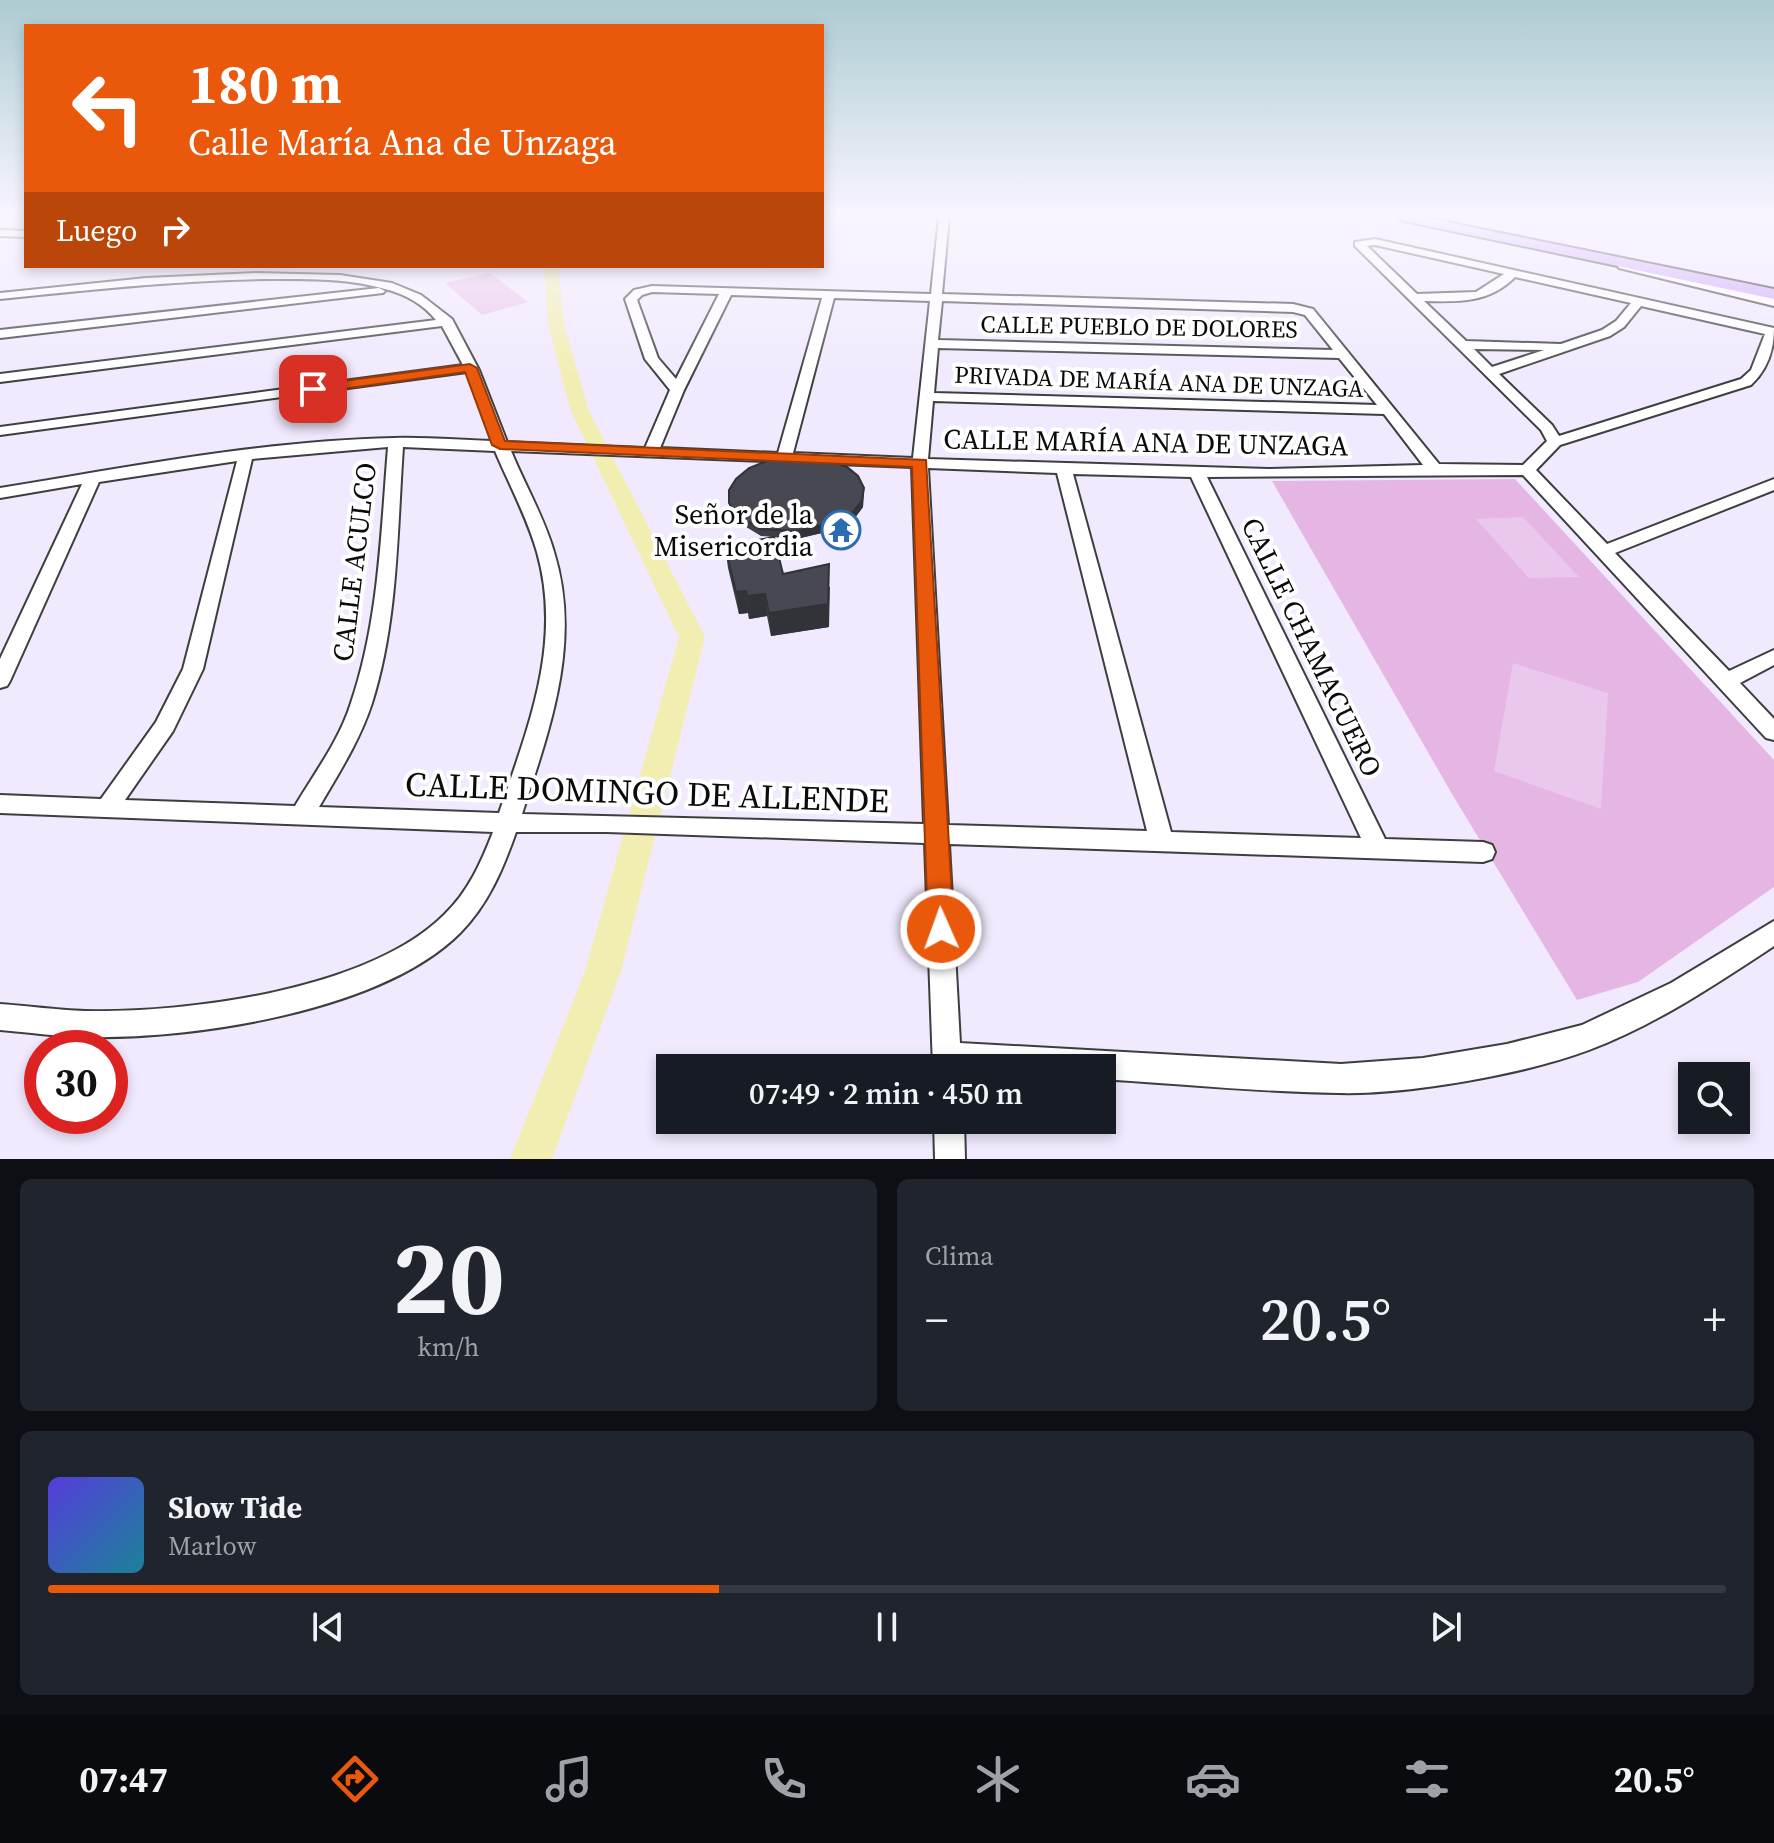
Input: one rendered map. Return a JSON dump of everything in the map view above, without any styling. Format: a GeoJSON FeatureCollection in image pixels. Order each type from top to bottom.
{"type":"FeatureCollection","features":[{"type":"Feature","properties":{"kind":"main road"},"geometry":{"type":"LineString","coordinates":[[1664,271],[1774,294]]}},
{"type":"Feature","properties":{"kind":"main road"},"geometry":{"type":"LineString","coordinates":[[1706,271],[1774,285]]}},
{"type":"Feature","properties":{"kind":"street"},"geometry":{"type":"LineString","coordinates":[[939,271],[920,463],[946,1054]]}},
{"type":"Feature","properties":{"kind":"street"},"geometry":{"type":"LineString","coordinates":[[1386,271],[1541,421],[1555,442]]}},
{"type":"Feature","properties":{"kind":"street"},"geometry":{"type":"LineString","coordinates":[[1498,271],[1773,332],[1757,372],[1746,382],[1555,442],[1527,470],[1774,732]]}},
{"type":"Feature","properties":{"kind":"street"},"geometry":{"type":"LineString","coordinates":[[1650,271],[1774,302]]}},
{"type":"Feature","properties":{"kind":"street"},"geometry":{"type":"LineString","coordinates":[[1414,298],[1485,294],[1499,288],[1511,274]]}},
{"type":"Feature","properties":{"kind":"street"},"geometry":{"type":"LineString","coordinates":[[0,296],[175,278],[313,277],[398,289],[432,307],[448,322],[470,368],[547,552],[558,619],[555,669],[541,723],[483,881],[468,908],[445,931],[403,961],[337,988],[204,1017],[89,1024],[0,1017]]}},
{"type":"Feature","properties":{"kind":"street"},"geometry":{"type":"LineString","coordinates":[[0,334],[398,289]]}},
{"type":"Feature","properties":{"kind":"street"},"geometry":{"type":"LineString","coordinates":[[677,390],[652,359],[632,297],[652,289],[1301,308],[1309,312],[1435,469]]}},
{"type":"Feature","properties":{"kind":"street"},"geometry":{"type":"LineString","coordinates":[[651,452],[677,390],[727,291]]}},
{"type":"Feature","properties":{"kind":"street"},"geometry":{"type":"LineString","coordinates":[[784,458],[829,294]]}},
{"type":"Feature","properties":{"kind":"street"},"geometry":{"type":"LineString","coordinates":[[1491,372],[1612,329],[1638,302]]}},
{"type":"Feature","properties":{"kind":"street"},"geometry":{"type":"LineString","coordinates":[[0,378],[448,322]]}},
{"type":"Feature","properties":{"kind":"street","name":"CALLE PUEBLO DE DOLORES"},"geometry":{"type":"LineString","coordinates":[[933,344],[1343,354]]}},
{"type":"Feature","properties":{"kind":"street"},"geometry":{"type":"LineString","coordinates":[[1463,345],[1570,346]]}},
{"type":"Feature","properties":{"kind":"street"},"geometry":{"type":"LineString","coordinates":[[0,431],[470,368]]}},
{"type":"Feature","properties":{"kind":"street","name":"PRIVADA DE MARÍA ANA DE UNZAGA"},"geometry":{"type":"LineString","coordinates":[[928,397],[1388,410]]}},
{"type":"Feature","properties":{"kind":"street","name":"CALLE MARÍA ANA DE UNZAGA"},"geometry":{"type":"LineString","coordinates":[[0,493],[246,454],[338,444],[396,442],[1064,469],[1322,473],[1527,470]]}},
{"type":"Feature","properties":{"kind":"street","name":"CALLE ACULCO"},"geometry":{"type":"LineString","coordinates":[[301,816],[349,736],[366,687],[379,622],[396,442]]}},
{"type":"Feature","properties":{"kind":"street"},"geometry":{"type":"LineString","coordinates":[[106,809],[165,726],[193,669],[246,454]]}},
{"type":"Feature","properties":{"kind":"street"},"geometry":{"type":"LineString","coordinates":[[1064,469],[1162,843]]}},
{"type":"Feature","properties":{"kind":"street","name":"CALLE CHAMACUERO"},"geometry":{"type":"LineString","coordinates":[[1197,472],[1377,847]]}},
{"type":"Feature","properties":{"kind":"street"},"geometry":{"type":"LineString","coordinates":[[0,681],[93,478]]}},
{"type":"Feature","properties":{"kind":"street"},"geometry":{"type":"LineString","coordinates":[[1604,551],[1774,484]]}},
{"type":"Feature","properties":{"kind":"street"},"geometry":{"type":"LineString","coordinates":[[1726,681],[1774,657]]}},
{"type":"Feature","properties":{"kind":"street","name":"CALLE DOMINGO DE ALLENDE"},"geometry":{"type":"LineString","coordinates":[[0,804],[506,823],[607,823],[1483,852]]}},
{"type":"Feature","properties":{"kind":"street"},"geometry":{"type":"LineString","coordinates":[[1116,1069],[1341,1079],[1423,1072],[1507,1058],[1585,1038],[1681,992],[1774,932]]}},
{"type":"Feature","properties":{"kind":"street"},"geometry":{"type":"LineString","coordinates":[[949,1134],[950,1159]]}},
{"type":"Feature","properties":{"kind":"shaded area"},"geometry":{"type":"Polygon","coordinates":[[[490,273],[528,302],[482,315],[445,283],[490,273]]]}},
{"type":"Feature","properties":{"kind":"shaded area"},"geometry":{"type":"Polygon","coordinates":[[[1515,479],[1774,760],[1774,887],[1638,982],[1577,1000],[1452,794],[1272,481],[1515,479]]]}},
{"type":"Feature","properties":{"kind":"shaded area"},"geometry":{"type":"Polygon","coordinates":[[[1523,517],[1579,577],[1529,578],[1476,519],[1523,517]]]}},
{"type":"Feature","properties":{"kind":"shaded area"},"geometry":{"type":"Polygon","coordinates":[[[1513,663],[1608,693],[1601,809],[1494,771],[1513,663]]]}},
{"type":"Feature","properties":{"kind":"building"},"geometry":{"type":"Polygon","coordinates":[[[784,458],[827,460],[847,467],[858,476],[864,488],[862,500],[854,511],[839,521],[796,531],[760,529],[737,515],[729,503],[729,490],[749,468],[784,458]]]}},
{"type":"Feature","properties":{"kind":"building"},"geometry":{"type":"Polygon","coordinates":[[[774,537],[783,574],[829,564],[828,604],[769,613],[765,594],[747,596],[746,591],[736,592],[725,546],[774,537]]]}},
{"type":"Feature","properties":{"kind":"waterway"},"geometry":{"type":"LineString","coordinates":[[531,1159],[603,971],[692,637],[579,409],[556,324],[551,271]]}},
{"type":"Feature","properties":{"kind":"place","name":"Señor de la Misericordia"},"geometry":{"type":"Point","coordinates":[841,530]}},
{"type":"Feature","properties":{"kind":"route"},"geometry":{"type":"LineString","coordinates":[[313,389],[470,368],[500,445],[920,463],[941,929]]}}]}
